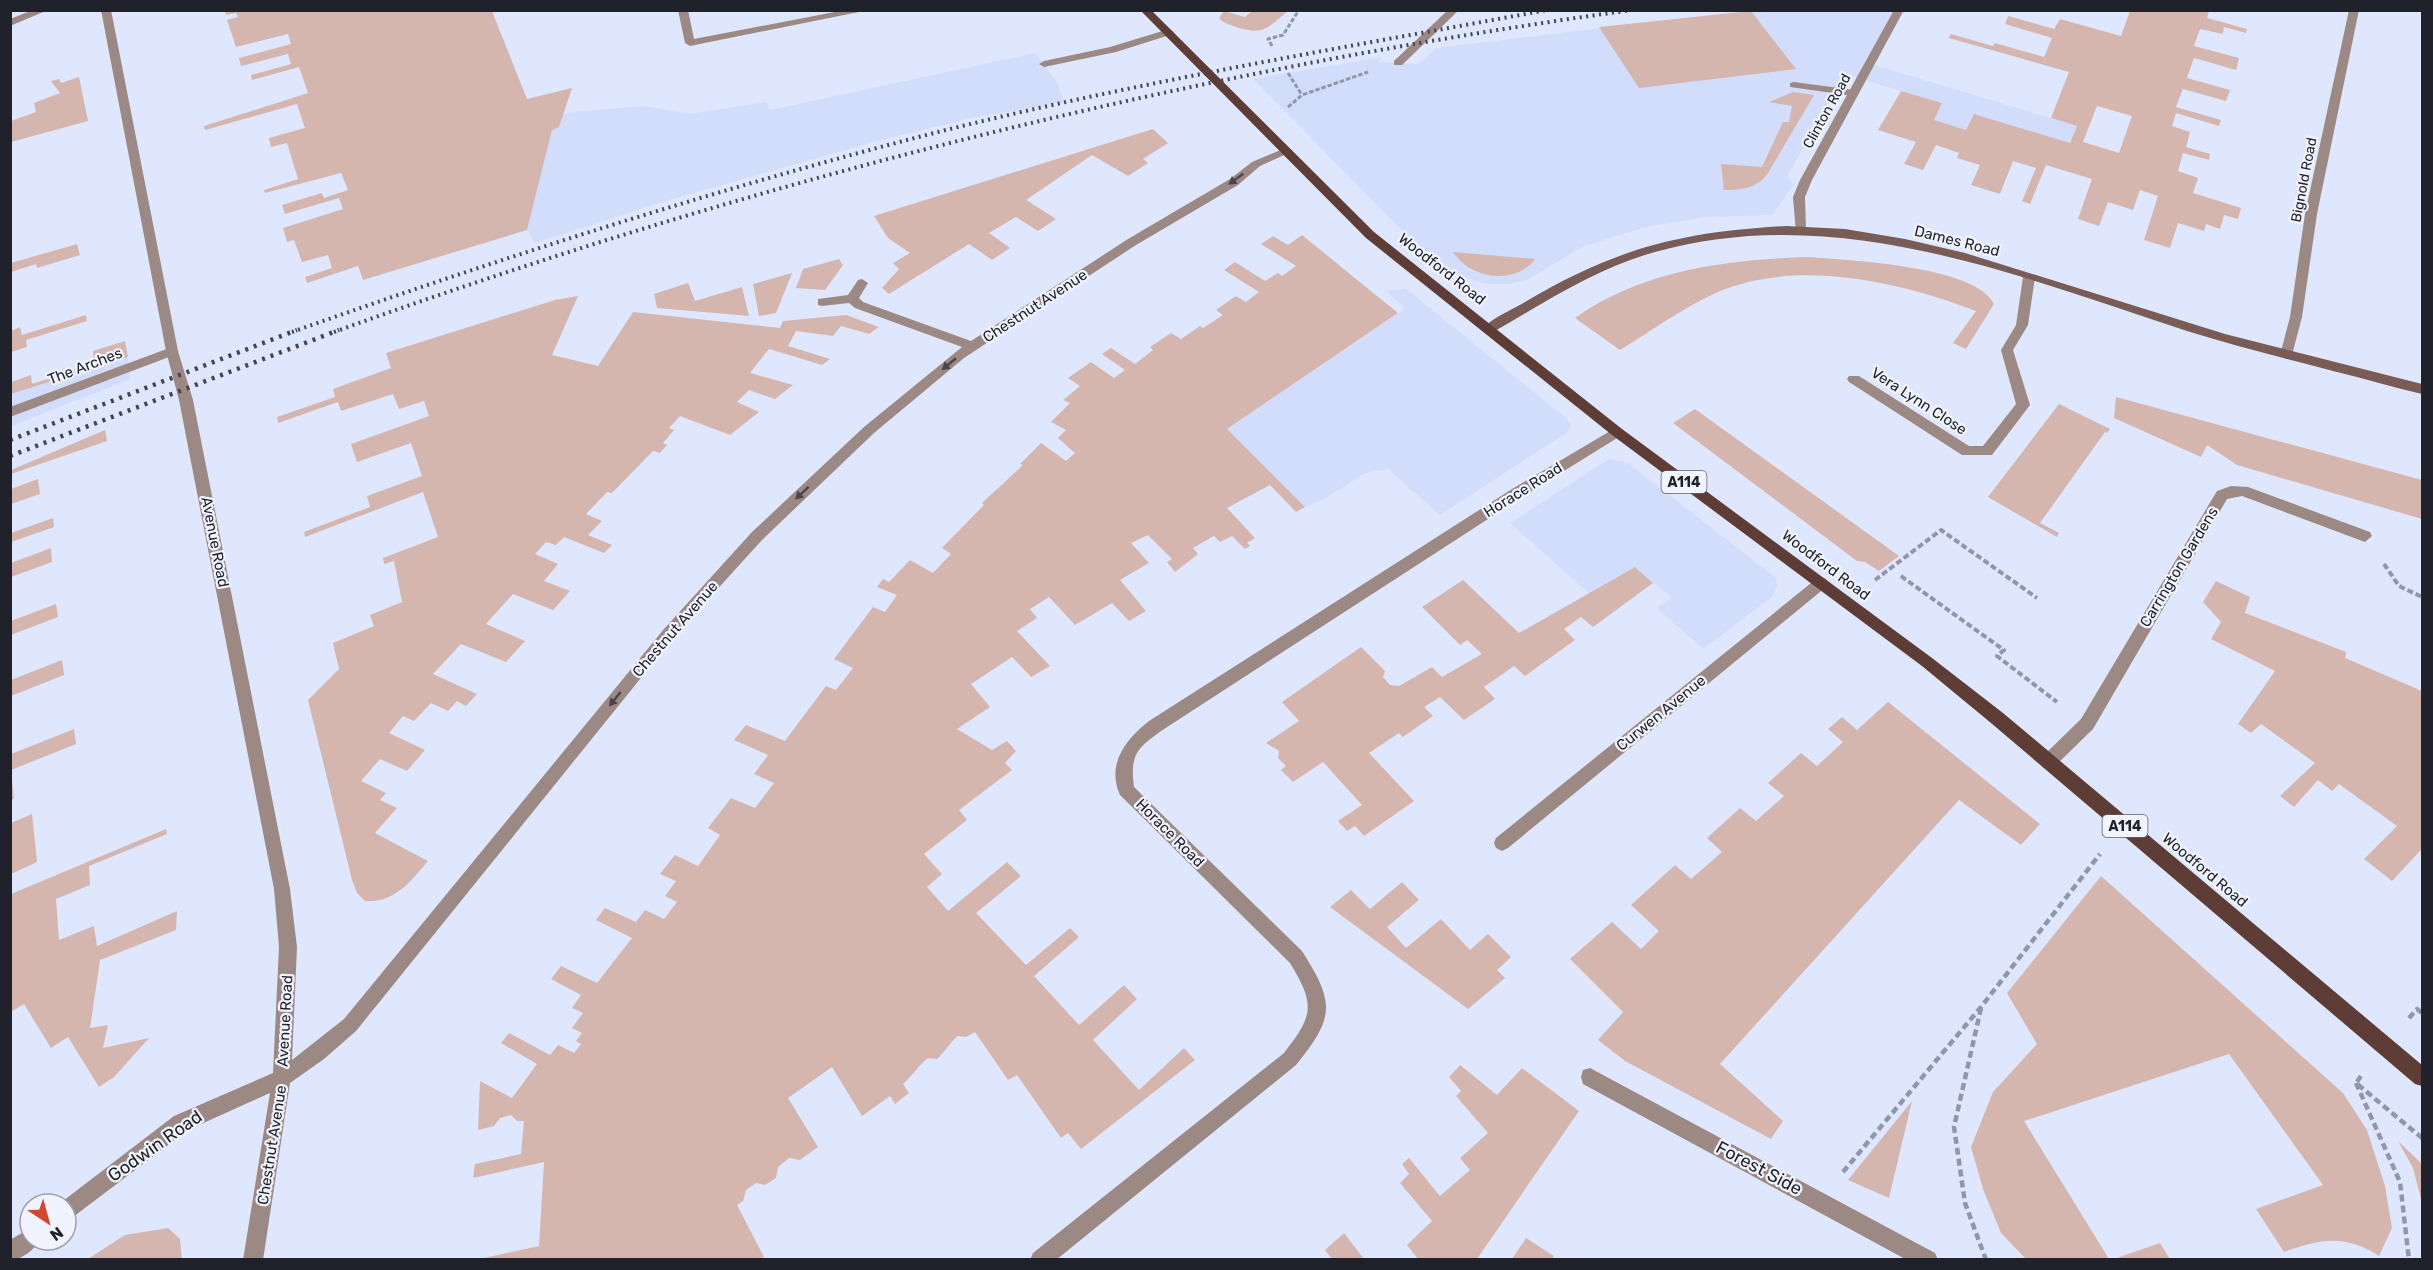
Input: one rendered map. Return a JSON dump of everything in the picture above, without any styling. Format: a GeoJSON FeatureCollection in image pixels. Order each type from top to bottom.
{"type":"FeatureCollection","features":[{"type":"Feature","properties":{"kind":"main road","name":"A114"},"geometry":{"type":"LineString","coordinates":[[1145,10],[1169,32]]}},
{"type":"Feature","properties":{"kind":"main road","name":"Woodford Road"},"geometry":{"type":"LineString","coordinates":[[1169,32],[1370,235],[1617,432],[1928,662],[2422,1077]]}},
{"type":"Feature","properties":{"kind":"main road","name":"Dames Road"},"geometry":{"type":"LineString","coordinates":[[1489,329],[1594,271],[1626,256],[1729,233],[1800,230],[1854,235],[1957,255],[2286,355],[2422,389]]}},
{"type":"Feature","properties":{"kind":"street"},"geometry":{"type":"LineString","coordinates":[[10,23],[43,10]]}},
{"type":"Feature","properties":{"kind":"street","name":"Avenue Road"},"geometry":{"type":"LineString","coordinates":[[106,10],[172,351],[191,422],[282,889],[288,947],[282,1078]]}},
{"type":"Feature","properties":{"kind":"street"},"geometry":{"type":"LineString","coordinates":[[683,10],[690,43],[864,10]]}},
{"type":"Feature","properties":{"kind":"street"},"geometry":{"type":"LineString","coordinates":[[1398,63],[1454,10]]}},
{"type":"Feature","properties":{"kind":"street","name":"Clinton Road"},"geometry":{"type":"LineString","coordinates":[[1800,230],[1799,197],[1899,10]]}},
{"type":"Feature","properties":{"kind":"street","name":"Bignold Road"},"geometry":{"type":"LineString","coordinates":[[2286,355],[2296,317],[2311,214],[2354,10]]}},
{"type":"Feature","properties":{"kind":"street"},"geometry":{"type":"LineString","coordinates":[[1044,64],[1121,48],[1169,32]]}},
{"type":"Feature","properties":{"kind":"street"},"geometry":{"type":"LineString","coordinates":[[1794,85],[1854,93]]}},
{"type":"Feature","properties":{"kind":"street","name":"Chestnut Avenue"},"geometry":{"type":"LineString","coordinates":[[253,1260],[282,1078],[318,1053],[350,1025],[661,642],[756,536],[869,430],[973,346],[1132,242],[1234,182],[1256,164],[1287,151]]}},
{"type":"Feature","properties":{"kind":"street","name":"Vera Lynn Close"},"geometry":{"type":"LineString","coordinates":[[1854,379],[1967,451],[1987,451],[2023,405],[2007,350],[2022,325],[2029,277]]}},
{"type":"Feature","properties":{"kind":"street"},"geometry":{"type":"LineString","coordinates":[[852,299],[862,283]]}},
{"type":"Feature","properties":{"kind":"street"},"geometry":{"type":"LineString","coordinates":[[822,302],[852,299],[859,305],[931,333],[973,346]]}},
{"type":"Feature","properties":{"kind":"street","name":"The Arches"},"geometry":{"type":"LineString","coordinates":[[10,412],[172,351]]}},
{"type":"Feature","properties":{"kind":"street","name":"Horace Road"},"geometry":{"type":"LineString","coordinates":[[1040,1260],[1290,1059],[1311,1034],[1321,1010],[1314,985],[1296,957],[1126,790],[1123,765],[1131,744],[1155,726],[1389,575],[1617,432]]}},
{"type":"Feature","properties":{"kind":"street","name":"Carrington Gardens"},"geometry":{"type":"LineString","coordinates":[[2048,762],[2086,724],[2222,495],[2231,491],[2243,491],[2366,536]]}},
{"type":"Feature","properties":{"kind":"street","name":"Curwen Avenue"},"geometry":{"type":"LineString","coordinates":[[1502,843],[1821,583]]}},
{"type":"Feature","properties":{"kind":"street","name":"Forest Side"},"geometry":{"type":"LineString","coordinates":[[1590,1077],[1928,1260]]}},
{"type":"Feature","properties":{"kind":"street","name":"Godwin Road"},"geometry":{"type":"LineString","coordinates":[[78,1201],[181,1123],[282,1078]]}},
{"type":"Feature","properties":{"kind":"path"},"geometry":{"type":"LineString","coordinates":[[1272,46],[1268,39],[1284,35],[1299,10]]}},
{"type":"Feature","properties":{"kind":"path"},"geometry":{"type":"LineString","coordinates":[[1288,107],[1302,95],[1398,63]]}},
{"type":"Feature","properties":{"kind":"path"},"geometry":{"type":"LineString","coordinates":[[1288,73],[1302,95]]}},
{"type":"Feature","properties":{"kind":"path"},"geometry":{"type":"LineString","coordinates":[[1903,559],[1941,530],[2037,598]]}},
{"type":"Feature","properties":{"kind":"path"},"geometry":{"type":"LineString","coordinates":[[2366,536],[2399,586],[2422,597]]}},
{"type":"Feature","properties":{"kind":"path"},"geometry":{"type":"LineString","coordinates":[[1901,576],[2004,650],[1997,656],[2086,724]]}},
{"type":"Feature","properties":{"kind":"path"},"geometry":{"type":"LineString","coordinates":[[1824,1203],[1839,1176],[1981,1007],[2123,824]]}},
{"type":"Feature","properties":{"kind":"path"},"geometry":{"type":"LineString","coordinates":[[1981,1007],[1954,1127],[1965,1203],[1986,1260]]}},
{"type":"Feature","properties":{"kind":"path"},"geometry":{"type":"LineString","coordinates":[[2404,1023],[2417,1009],[2422,1013]]}},
{"type":"Feature","properties":{"kind":"path"},"geometry":{"type":"LineString","coordinates":[[2356,1083],[2368,1067]]}},
{"type":"Feature","properties":{"kind":"path"},"geometry":{"type":"LineString","coordinates":[[2356,1083],[2422,1138]]}},
{"type":"Feature","properties":{"kind":"path"},"geometry":{"type":"LineString","coordinates":[[2356,1083],[2400,1182],[2409,1260]]}},
{"type":"Feature","properties":{"kind":"shaded area"},"geometry":{"type":"Polygon","coordinates":[[[225,11],[492,11],[527,99],[572,88],[559,127],[552,130],[527,230],[363,280],[358,266],[307,283],[305,277],[332,268],[328,255],[302,262],[294,240],[287,242],[283,228],[343,209],[339,198],[285,214],[282,205],[322,193],[324,198],[348,190],[341,173],[265,193],[264,190],[298,179],[287,143],[271,147],[269,138],[305,128],[297,104],[205,130],[204,126],[308,93],[299,67],[252,80],[251,75],[291,64],[288,54],[241,66],[239,58],[291,44],[288,34],[236,47],[227,20],[238,17],[236,13],[226,15],[225,11]]]}},
{"type":"Feature","properties":{"kind":"shaded area"},"geometry":{"type":"Polygon","coordinates":[[[1224,11],[1245,17],[1252,11],[1288,11],[1265,29],[1253,31],[1222,21],[1219,18],[1224,11]]]}},
{"type":"Feature","properties":{"kind":"shaded area"},"geometry":{"type":"Polygon","coordinates":[[[1743,11],[1899,11],[1871,64],[2077,126],[2070,143],[1974,115],[1966,130],[1933,120],[1942,103],[1844,74],[1787,177],[1794,184],[1772,215],[1704,217],[1646,227],[1584,246],[1527,280],[1508,284],[1487,284],[1449,273],[1434,263],[1253,79],[1383,57],[1379,62],[1419,64],[1436,48],[1743,11]]]}},
{"type":"Feature","properties":{"kind":"shaded area"},"geometry":{"type":"Polygon","coordinates":[[[1751,11],[1796,69],[1639,88],[1599,27],[1751,11]]]}},
{"type":"Feature","properties":{"kind":"shaded area"},"geometry":{"type":"Polygon","coordinates":[[[2130,11],[2209,11],[2207,18],[2247,29],[2246,33],[2224,27],[2223,34],[2200,29],[2194,46],[2239,58],[2236,70],[2194,58],[2187,78],[2230,90],[2226,101],[2183,89],[2176,107],[2221,120],[2219,126],[2176,113],[2172,126],[2190,132],[2186,147],[2210,154],[2209,160],[2183,153],[2178,171],[2198,178],[2193,193],[2241,208],[2238,219],[2224,215],[2220,229],[2206,224],[2204,231],[2178,223],[2170,248],[2144,240],[2158,196],[2140,190],[2133,210],[2108,202],[2099,226],[2078,219],[2092,179],[2046,165],[2030,204],[2022,201],[2036,168],[2013,161],[2000,194],[1971,185],[1980,165],[1957,158],[1959,153],[1936,145],[1923,170],[1904,164],[1916,142],[1878,130],[1901,91],[1942,103],[1934,120],[1966,130],[1974,114],[2070,143],[2077,126],[2051,118],[2069,72],[1949,38],[1951,34],[1993,46],[1995,43],[2044,57],[2052,38],[2005,24],[2008,16],[2054,29],[2060,19],[2121,36],[2130,11]],[[2097,106],[2083,142],[2119,153],[2132,116],[2097,106]]]}},
{"type":"Feature","properties":{"kind":"shaded area"},"geometry":{"type":"Polygon","coordinates":[[[1035,53],[1057,82],[1064,102],[971,118],[874,142],[672,199],[535,243],[527,230],[552,130],[559,127],[564,113],[644,106],[688,114],[767,102],[770,110],[1035,53]]]}},
{"type":"Feature","properties":{"kind":"shaded area"},"geometry":{"type":"Polygon","coordinates":[[[79,77],[88,121],[11,142],[11,121],[36,112],[34,103],[60,93],[51,81],[59,79],[61,83],[79,77]]]}},
{"type":"Feature","properties":{"kind":"shaded area"},"geometry":{"type":"Polygon","coordinates":[[[1793,92],[1814,95],[1768,173],[1759,182],[1749,187],[1724,190],[1721,164],[1762,167],[1783,122],[1789,122],[1792,106],[1769,102],[1793,92]]]}},
{"type":"Feature","properties":{"kind":"shaded area"},"geometry":{"type":"Polygon","coordinates":[[[1153,129],[1168,143],[1143,159],[1148,163],[1128,176],[1092,155],[1026,200],[1056,219],[1038,231],[1016,217],[989,233],[1010,248],[992,260],[969,244],[889,294],[882,288],[899,269],[893,263],[910,253],[888,238],[874,216],[1153,129]]]}},
{"type":"Feature","properties":{"kind":"shaded area"},"geometry":{"type":"Polygon","coordinates":[[[1302,235],[1398,313],[1227,429],[1305,507],[1296,512],[1270,485],[1227,508],[1255,538],[1247,543],[1250,546],[1245,549],[1232,536],[1220,542],[1214,536],[1193,548],[1198,554],[1175,572],[1167,562],[1172,559],[1148,535],[1131,543],[1149,563],[1120,580],[1146,611],[1129,621],[1112,603],[1075,625],[1049,597],[1030,609],[1037,618],[1017,631],[1050,666],[1031,677],[1012,657],[971,684],[990,707],[957,729],[992,750],[1007,741],[1016,751],[1005,763],[1012,770],[959,810],[967,820],[924,854],[942,874],[927,887],[948,911],[1007,862],[1021,876],[976,913],[1026,965],[1070,928],[1079,937],[1034,976],[1079,1025],[1124,985],[1137,999],[1093,1040],[1139,1090],[1184,1048],[1195,1060],[1081,1149],[1068,1133],[1061,1138],[1017,1075],[1008,1080],[975,1032],[966,1037],[958,1036],[937,1059],[928,1058],[924,1061],[903,1084],[909,1093],[895,1104],[890,1096],[862,1116],[832,1067],[788,1098],[818,1147],[800,1160],[789,1158],[778,1167],[776,1178],[765,1185],[756,1183],[746,1190],[743,1201],[737,1205],[764,1257],[760,1259],[479,1259],[539,1246],[544,1162],[473,1178],[475,1164],[521,1154],[524,1121],[517,1121],[511,1115],[500,1118],[494,1126],[478,1130],[480,1081],[512,1098],[537,1064],[501,1043],[509,1033],[550,1055],[558,1045],[574,1053],[581,1044],[576,1041],[582,1033],[572,1028],[583,1013],[572,1008],[581,995],[551,979],[561,966],[597,983],[632,938],[596,920],[605,908],[636,922],[645,910],[664,919],[677,902],[665,896],[676,881],[660,874],[675,855],[698,866],[720,835],[708,828],[731,798],[755,808],[774,783],[754,774],[768,755],[734,740],[746,725],[785,741],[826,686],[836,690],[853,668],[834,659],[873,607],[885,612],[897,595],[877,587],[883,579],[889,582],[910,560],[933,573],[951,554],[942,548],[984,505],[982,503],[1023,465],[1020,464],[1041,443],[1066,461],[1075,453],[1058,438],[1066,430],[1051,422],[1070,403],[1063,400],[1080,386],[1068,378],[1091,362],[1114,378],[1125,370],[1102,354],[1111,348],[1135,364],[1153,350],[1150,347],[1171,333],[1181,339],[1200,326],[1203,328],[1223,315],[1216,310],[1236,296],[1246,302],[1259,292],[1224,270],[1235,262],[1265,281],[1278,273],[1282,276],[1296,266],[1261,244],[1273,236],[1288,245],[1302,235]]]}},
{"type":"Feature","properties":{"kind":"shaded area"},"geometry":{"type":"Polygon","coordinates":[[[77,244],[80,255],[37,268],[36,264],[11,272],[11,263],[77,244]]]}},
{"type":"Feature","properties":{"kind":"shaded area"},"geometry":{"type":"Polygon","coordinates":[[[1453,252],[1535,259],[1526,268],[1516,273],[1493,276],[1470,268],[1453,252]]]}},
{"type":"Feature","properties":{"kind":"shaded area"},"geometry":{"type":"Polygon","coordinates":[[[1807,257],[1879,263],[1938,273],[1963,281],[1983,291],[1994,304],[1966,349],[1953,343],[1976,311],[1946,300],[1882,283],[1814,275],[1749,282],[1718,292],[1680,312],[1620,350],[1575,318],[1601,302],[1657,278],[1716,265],[1807,257]]]}},
{"type":"Feature","properties":{"kind":"shaded area"},"geometry":{"type":"Polygon","coordinates":[[[839,259],[843,265],[825,290],[796,288],[803,269],[839,259]]]}},
{"type":"Feature","properties":{"kind":"shaded area"},"geometry":{"type":"Polygon","coordinates":[[[792,273],[776,313],[759,316],[753,284],[792,273]]]}},
{"type":"Feature","properties":{"kind":"shaded area"},"geometry":{"type":"Polygon","coordinates":[[[688,283],[695,301],[742,287],[749,316],[657,308],[654,294],[688,283]]]}},
{"type":"Feature","properties":{"kind":"shaded area"},"geometry":{"type":"Polygon","coordinates":[[[1406,289],[1566,418],[1570,423],[1569,431],[1440,515],[1388,469],[1365,473],[1326,498],[1305,507],[1227,429],[1402,311],[1405,308],[1386,291],[1406,289]]]}},
{"type":"Feature","properties":{"kind":"shaded area"},"geometry":{"type":"Polygon","coordinates":[[[578,296],[552,355],[598,366],[633,312],[780,328],[783,321],[846,315],[879,327],[869,334],[841,326],[833,336],[796,331],[788,346],[830,359],[822,365],[769,349],[750,373],[793,385],[775,399],[749,390],[737,402],[759,412],[730,435],[680,416],[669,428],[674,430],[663,443],[667,445],[660,453],[653,451],[612,493],[607,492],[586,514],[602,521],[588,535],[612,545],[604,553],[564,537],[556,545],[546,542],[535,554],[558,564],[544,581],[570,591],[553,610],[513,594],[486,624],[525,641],[506,662],[461,644],[433,674],[477,694],[466,706],[457,701],[448,711],[431,703],[414,721],[403,716],[389,733],[425,750],[407,771],[380,759],[361,781],[386,793],[380,800],[397,808],[375,833],[428,861],[401,890],[385,899],[365,901],[357,893],[352,880],[308,700],[339,669],[333,643],[374,626],[370,615],[402,602],[394,561],[384,564],[383,558],[438,537],[423,492],[305,537],[304,532],[370,507],[367,496],[422,476],[411,443],[357,462],[351,444],[429,416],[424,401],[399,409],[393,394],[341,411],[338,402],[278,423],[277,417],[335,397],[333,389],[391,368],[386,353],[555,300],[578,296]]]}},
{"type":"Feature","properties":{"kind":"shaded area"},"geometry":{"type":"Polygon","coordinates":[[[86,315],[87,321],[26,340],[27,347],[11,352],[11,331],[20,327],[22,335],[86,315]]]}},
{"type":"Feature","properties":{"kind":"shaded area"},"geometry":{"type":"Polygon","coordinates":[[[125,341],[128,357],[11,394],[11,382],[31,375],[32,384],[94,364],[93,351],[125,341]]]}},
{"type":"Feature","properties":{"kind":"shaded area"},"geometry":{"type":"Polygon","coordinates":[[[128,357],[130,379],[11,426],[11,394],[128,357]]]}},
{"type":"Feature","properties":{"kind":"shaded area"},"geometry":{"type":"Polygon","coordinates":[[[2116,397],[2422,480],[2422,519],[2237,465],[2207,445],[2201,457],[2114,418],[2116,397]]]}},
{"type":"Feature","properties":{"kind":"shaded area"},"geometry":{"type":"Polygon","coordinates":[[[2059,404],[2110,429],[2107,433],[2105,432],[2040,523],[2059,533],[2057,537],[1988,497],[2059,404]]]}},
{"type":"Feature","properties":{"kind":"shaded area"},"geometry":{"type":"Polygon","coordinates":[[[1695,409],[1899,556],[1879,571],[1865,562],[1857,561],[1673,423],[1695,409]]]}},
{"type":"Feature","properties":{"kind":"shaded area"},"geometry":{"type":"Polygon","coordinates":[[[105,430],[107,441],[11,474],[11,470],[105,430]]]}},
{"type":"Feature","properties":{"kind":"shaded area"},"geometry":{"type":"Polygon","coordinates":[[[1609,459],[1628,463],[1776,578],[1777,587],[1773,596],[1703,649],[1657,608],[1672,598],[1635,567],[1589,593],[1510,523],[1609,459]]]}},
{"type":"Feature","properties":{"kind":"shaded area"},"geometry":{"type":"Polygon","coordinates":[[[38,479],[40,494],[11,504],[11,489],[38,479]]]}},
{"type":"Feature","properties":{"kind":"shaded area"},"geometry":{"type":"Polygon","coordinates":[[[53,518],[54,527],[11,542],[11,533],[53,518]]]}},
{"type":"Feature","properties":{"kind":"shaded area"},"geometry":{"type":"Polygon","coordinates":[[[51,548],[52,562],[11,577],[11,563],[51,548]]]}},
{"type":"Feature","properties":{"kind":"shaded area"},"geometry":{"type":"Polygon","coordinates":[[[1635,567],[1653,583],[1593,627],[1581,617],[1564,629],[1575,640],[1525,676],[1514,666],[1484,687],[1495,699],[1464,720],[1440,697],[1424,707],[1433,716],[1403,737],[1399,733],[1369,753],[1414,801],[1364,836],[1355,826],[1347,831],[1338,821],[1362,805],[1323,762],[1293,782],[1281,770],[1286,766],[1278,758],[1279,751],[1266,743],[1299,721],[1282,702],[1361,647],[1385,671],[1383,677],[1390,685],[1399,686],[1432,667],[1442,677],[1482,654],[1467,640],[1460,645],[1422,607],[1463,580],[1519,633],[1635,567]]]}},
{"type":"Feature","properties":{"kind":"shaded area"},"geometry":{"type":"Polygon","coordinates":[[[2216,581],[2250,597],[2245,613],[2346,652],[2345,658],[2422,691],[2422,849],[2392,881],[2364,859],[2397,826],[2339,784],[2332,791],[2318,780],[2294,807],[2280,796],[2315,763],[2261,724],[2251,733],[2238,724],[2275,671],[2211,639],[2221,622],[2203,602],[2216,581]]]}},
{"type":"Feature","properties":{"kind":"shaded area"},"geometry":{"type":"Polygon","coordinates":[[[56,604],[58,617],[11,635],[11,621],[56,604]]]}},
{"type":"Feature","properties":{"kind":"shaded area"},"geometry":{"type":"Polygon","coordinates":[[[62,660],[64,675],[11,696],[11,680],[62,660]]]}},
{"type":"Feature","properties":{"kind":"shaded area"},"geometry":{"type":"Polygon","coordinates":[[[1888,702],[2040,824],[2021,845],[1959,800],[1720,1064],[1783,1121],[1771,1139],[1625,1061],[1598,1040],[1623,1012],[1570,959],[1612,922],[1641,949],[1659,931],[1631,905],[1675,865],[1691,879],[1722,852],[1707,838],[1740,808],[1756,821],[1784,796],[1768,783],[1801,753],[1817,766],[1843,742],[1828,729],[1842,717],[1857,730],[1888,702]]]}},
{"type":"Feature","properties":{"kind":"shaded area"},"geometry":{"type":"Polygon","coordinates":[[[74,729],[76,744],[11,770],[11,754],[74,729]]]}},
{"type":"Feature","properties":{"kind":"shaded area"},"geometry":{"type":"Polygon","coordinates":[[[11,770],[14,799],[11,800],[11,770]]]}},
{"type":"Feature","properties":{"kind":"shaded area"},"geometry":{"type":"Polygon","coordinates":[[[32,814],[37,862],[11,874],[11,823],[32,814]]]}},
{"type":"Feature","properties":{"kind":"shaded area"},"geometry":{"type":"Polygon","coordinates":[[[166,829],[167,834],[89,866],[90,885],[56,899],[59,940],[94,926],[97,946],[177,911],[176,930],[100,960],[90,1028],[108,1025],[103,1048],[149,1038],[114,1077],[99,1087],[68,1037],[51,1048],[24,1004],[11,1012],[11,894],[166,829]]]}},
{"type":"Feature","properties":{"kind":"shaded area"},"geometry":{"type":"Polygon","coordinates":[[[2101,876],[2343,1093],[2367,1130],[2385,1186],[2392,1228],[2379,1256],[2355,1244],[2332,1241],[2309,1244],[2284,1252],[2256,1209],[2323,1185],[2229,1054],[2024,1121],[2109,1259],[2026,1259],[2001,1233],[1983,1189],[1971,1147],[1993,1092],[2037,1044],[2007,993],[2101,876]]]}},
{"type":"Feature","properties":{"kind":"shaded area"},"geometry":{"type":"Polygon","coordinates":[[[1402,882],[1419,900],[1387,927],[1406,948],[1441,919],[1470,950],[1488,934],[1511,957],[1497,970],[1505,978],[1468,1009],[1330,907],[1351,890],[1370,909],[1402,882]]]}},
{"type":"Feature","properties":{"kind":"shaded area"},"geometry":{"type":"Polygon","coordinates":[[[1460,1065],[1497,1095],[1522,1068],[1579,1111],[1477,1259],[1418,1259],[1407,1245],[1432,1221],[1400,1183],[1409,1174],[1402,1164],[1409,1158],[1440,1196],[1470,1170],[1460,1158],[1488,1133],[1456,1096],[1461,1091],[1449,1077],[1460,1065]]]}},
{"type":"Feature","properties":{"kind":"shaded area"},"geometry":{"type":"Polygon","coordinates":[[[1912,1101],[1889,1198],[1848,1180],[1912,1101]]]}},
{"type":"Feature","properties":{"kind":"shaded area"},"geometry":{"type":"Polygon","coordinates":[[[2398,1141],[2422,1164],[2422,1203],[2413,1168],[2398,1141]]]}},
{"type":"Feature","properties":{"kind":"shaded area"},"geometry":{"type":"Polygon","coordinates":[[[168,1228],[180,1239],[182,1259],[88,1259],[125,1235],[168,1228]]]}},
{"type":"Feature","properties":{"kind":"shaded area"},"geometry":{"type":"Polygon","coordinates":[[[1344,1233],[1364,1259],[1332,1259],[1325,1250],[1344,1233]]]}},
{"type":"Feature","properties":{"kind":"shaded area"},"geometry":{"type":"Polygon","coordinates":[[[1526,1238],[1554,1256],[1552,1259],[1512,1259],[1526,1238]]]}},
{"type":"Feature","properties":{"kind":"shaded area"},"geometry":{"type":"Polygon","coordinates":[[[2160,1243],[2170,1259],[2114,1259],[2160,1243]]]}},
{"type":"Feature","properties":{"kind":"railway"},"geometry":{"type":"LineString","coordinates":[[292,332],[611,225],[772,177],[934,133],[1163,82],[1547,10]]}},
{"type":"Feature","properties":{"kind":"railway"},"geometry":{"type":"LineString","coordinates":[[334,332],[492,277],[652,226],[812,179],[974,137],[1137,99],[1301,65],[1466,35],[1632,10]]}},
{"type":"Feature","properties":{"kind":"railway"},"geometry":{"type":"LineString","coordinates":[[10,440],[297,330]]}},
{"type":"Feature","properties":{"kind":"railway"},"geometry":{"type":"LineString","coordinates":[[10,456],[339,330]]}}]}
